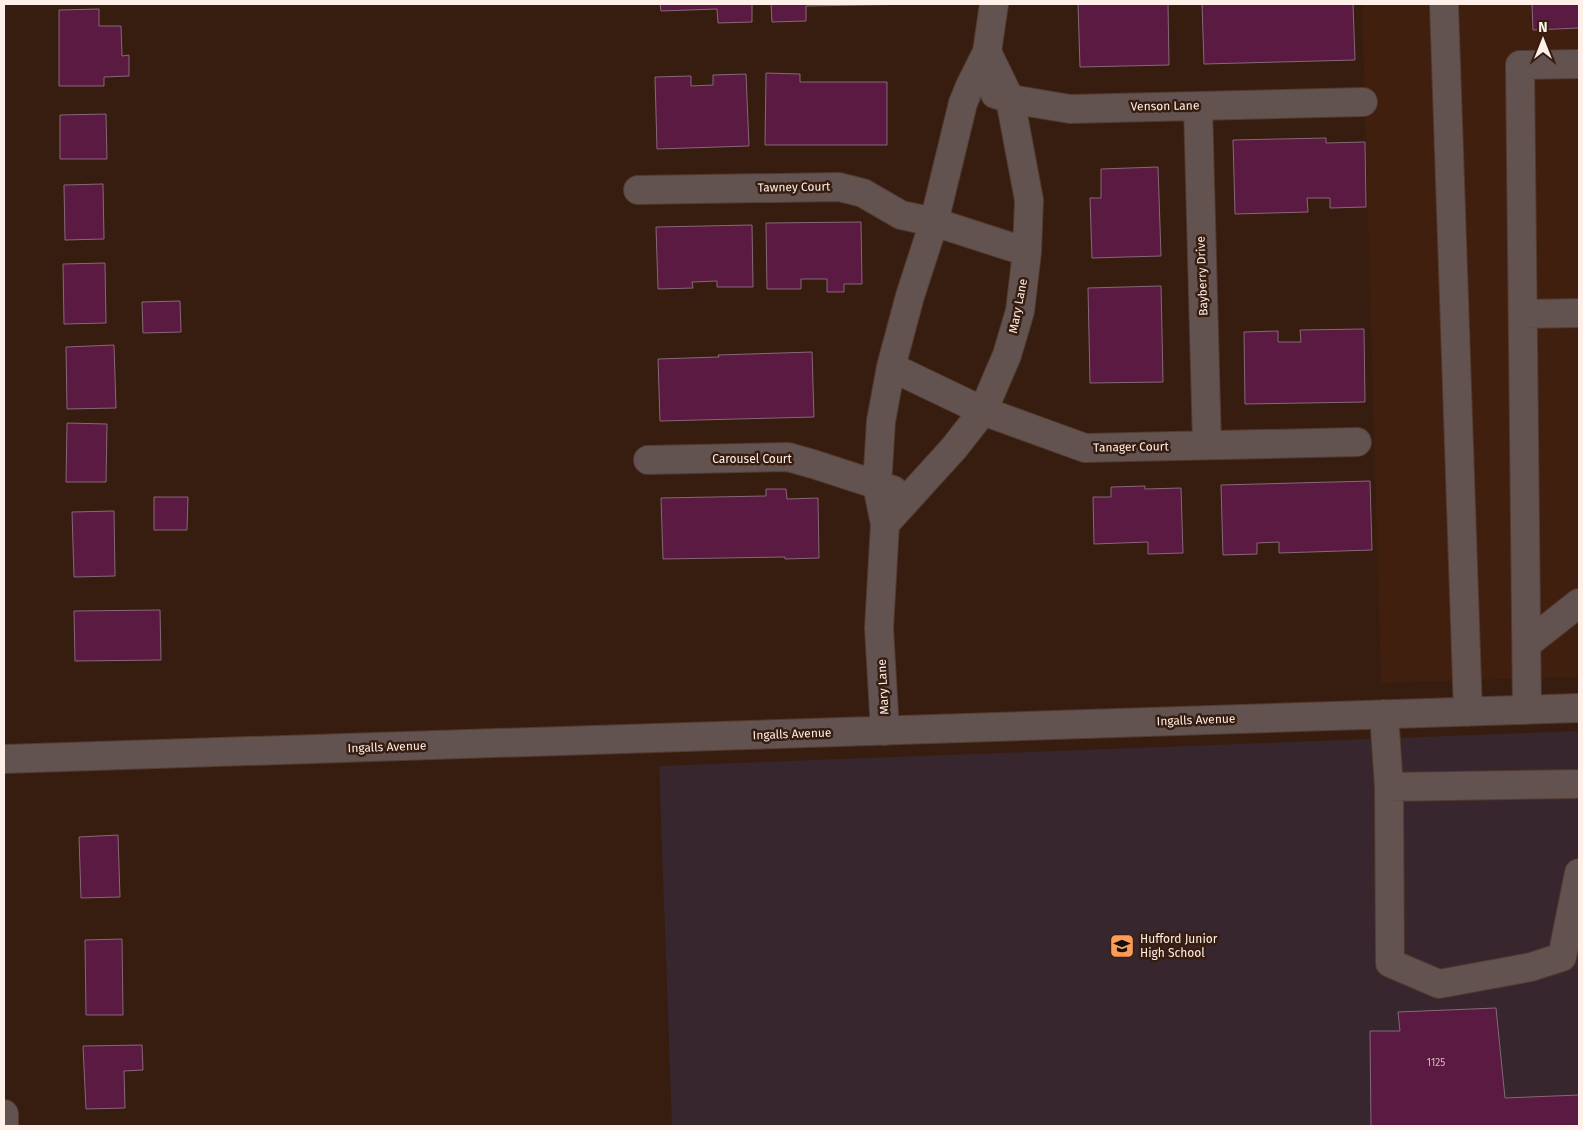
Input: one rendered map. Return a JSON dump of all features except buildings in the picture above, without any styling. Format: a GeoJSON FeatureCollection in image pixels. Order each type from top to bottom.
{"type":"FeatureCollection","features":[{"type":"Feature","properties":{"kind":"street","name":"Mary Lane"},"geometry":{"type":"LineString","coordinates":[[885,731],[879,628],[885,524],[877,485],[881,421],[891,367],[910,296],[934,222],[963,103],[987,52],[994,4]]}},
{"type":"Feature","properties":{"kind":"street"},"geometry":{"type":"LineString","coordinates":[[1444,4],[1468,712]]}},
{"type":"Feature","properties":{"kind":"street","name":"Mary Lane"},"geometry":{"type":"LineString","coordinates":[[885,524],[954,448],[983,411],[1007,355],[1020,311],[1027,252],[1029,200],[1010,99],[987,52]]}},
{"type":"Feature","properties":{"kind":"street"},"geometry":{"type":"LineString","coordinates":[[1527,710],[1520,66],[1579,64]]}},
{"type":"Feature","properties":{"kind":"street","name":"Venson Lane"},"geometry":{"type":"LineString","coordinates":[[970,86],[1010,99],[1070,109],[1364,102]]}},
{"type":"Feature","properties":{"kind":"street","name":"Bayberry Drive"},"geometry":{"type":"LineString","coordinates":[[1198,106],[1207,445]]}},
{"type":"Feature","properties":{"kind":"street","name":"Tawney Court"},"geometry":{"type":"LineString","coordinates":[[638,190],[839,187],[863,193],[901,215],[934,222],[1027,252]]}},
{"type":"Feature","properties":{"kind":"street"},"geometry":{"type":"LineString","coordinates":[[1522,314],[1579,313]]}},
{"type":"Feature","properties":{"kind":"street","name":"Tanager Court"},"geometry":{"type":"LineString","coordinates":[[891,367],[983,411],[1085,448],[1357,442]]}},
{"type":"Feature","properties":{"kind":"street","name":"Carousel Court"},"geometry":{"type":"LineString","coordinates":[[648,460],[788,458],[814,464],[911,496]]}},
{"type":"Feature","properties":{"kind":"street"},"geometry":{"type":"LineString","coordinates":[[1526,644],[1579,603]]}},
{"type":"Feature","properties":{"kind":"street","name":"Ingalls Avenue"},"geometry":{"type":"LineString","coordinates":[[4,759],[1579,708]]}},
{"type":"Feature","properties":{"kind":"street"},"geometry":{"type":"LineString","coordinates":[[1384,714],[1389,787],[1390,963],[1439,984],[1530,967],[1562,957],[1579,874]]}},
{"type":"Feature","properties":{"kind":"street"},"geometry":{"type":"LineString","coordinates":[[1389,787],[1579,784]]}},
{"type":"Feature","properties":{"kind":"street"},"geometry":{"type":"LineString","coordinates":[[4,1114],[4,1126]]}},
{"type":"Feature","properties":{"kind":"shaded area"},"geometry":{"type":"Polygon","coordinates":[[[1362,4],[1579,4],[1579,677],[1381,683],[1362,4]]]}},
{"type":"Feature","properties":{"kind":"shaded area","name":"Hufford Junior High School"},"geometry":{"type":"Polygon","coordinates":[[[1579,731],[1579,1126],[672,1126],[659,766],[1579,731]]]}},
{"type":"Feature","properties":{"kind":"place","name":"Hufford Junior High School"},"geometry":{"type":"Point","coordinates":[1122,946]}}]}
